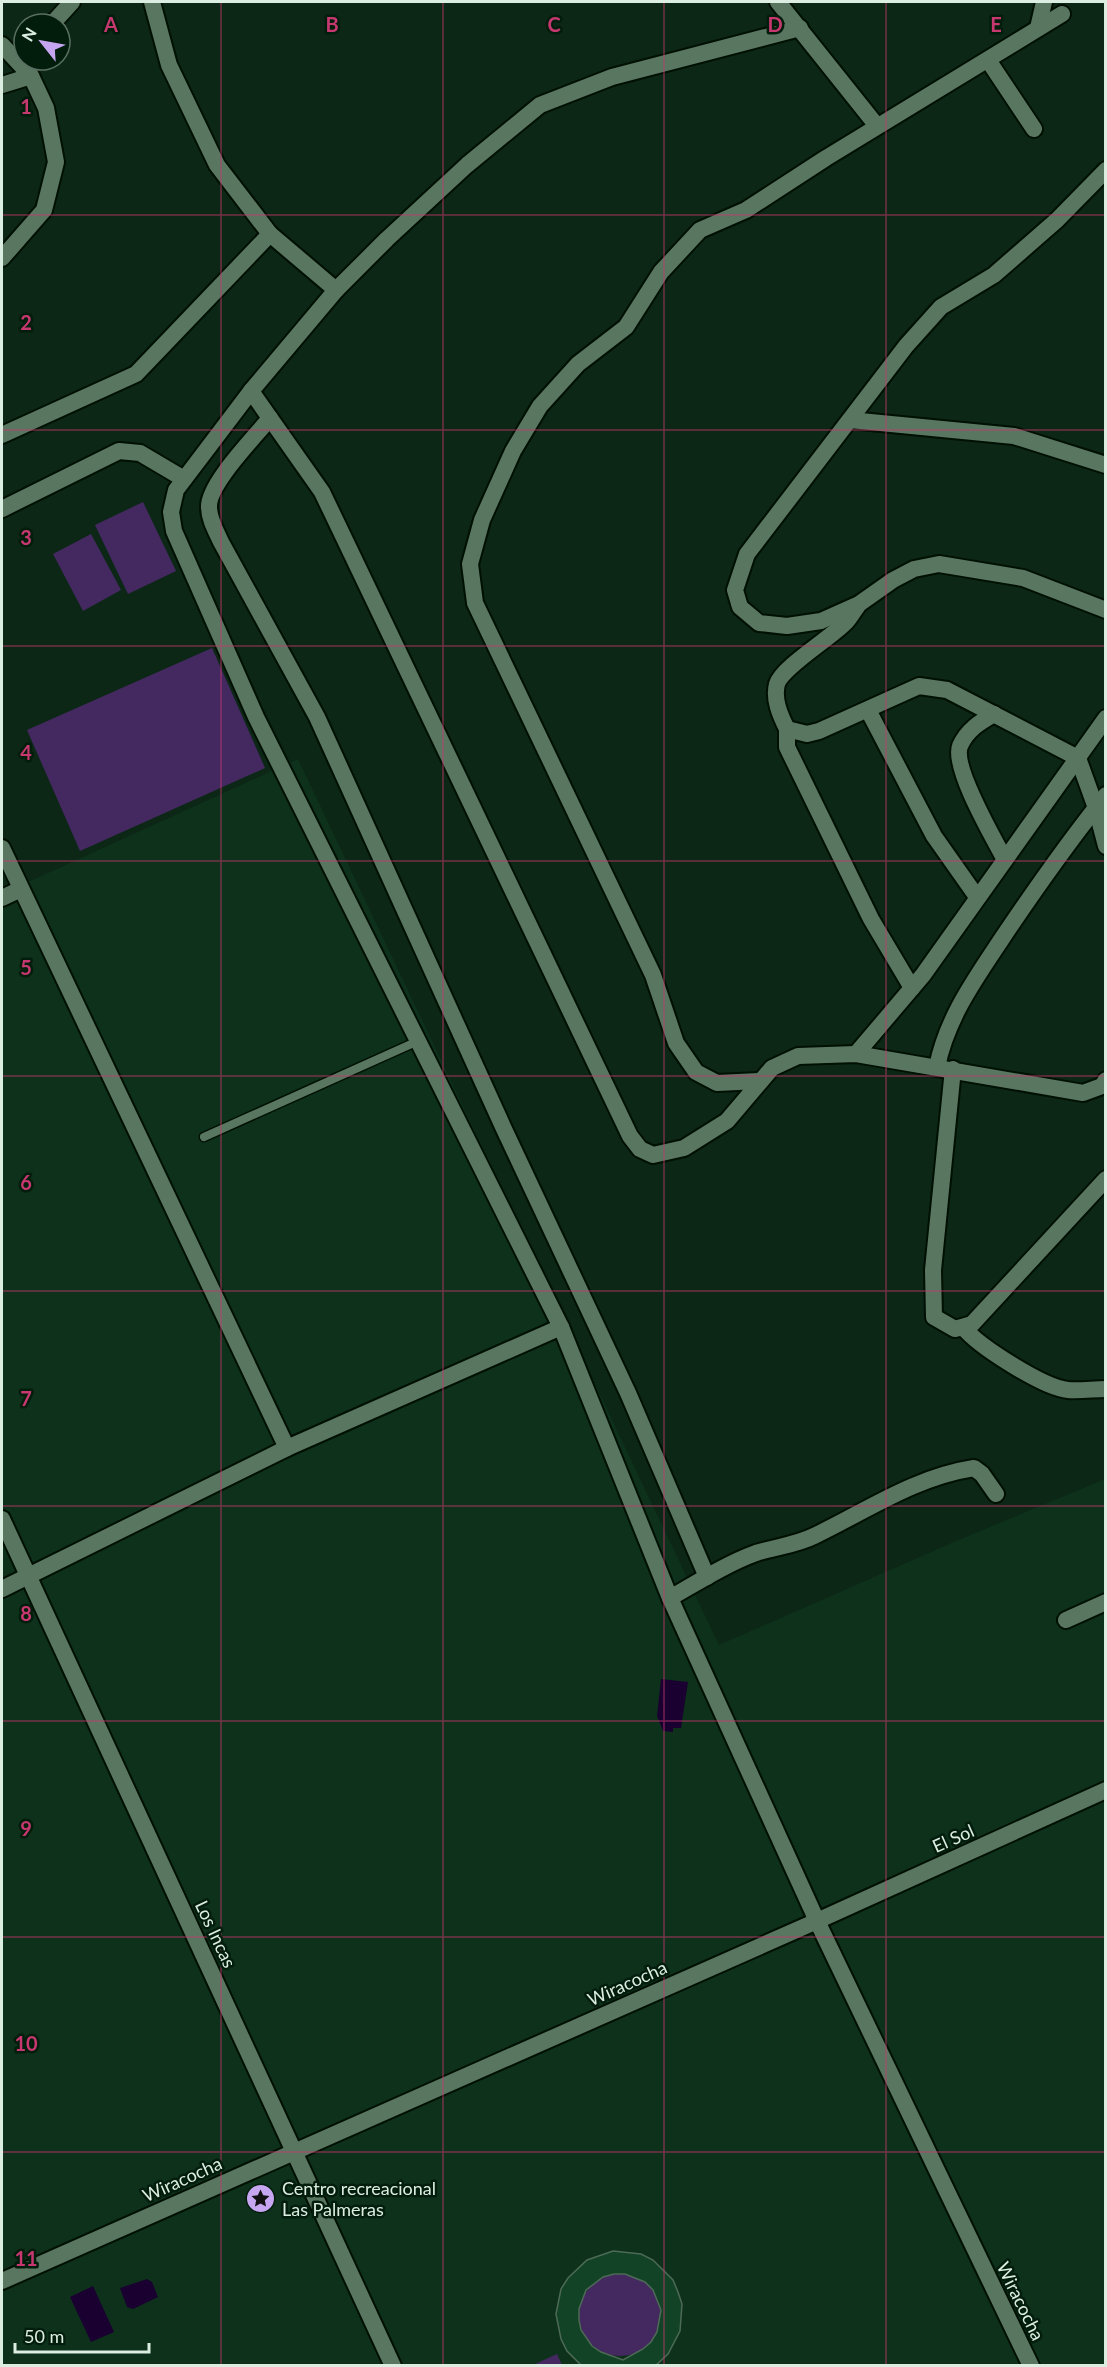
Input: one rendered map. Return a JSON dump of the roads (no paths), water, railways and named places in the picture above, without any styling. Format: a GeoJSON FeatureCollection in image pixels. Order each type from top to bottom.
{"type":"FeatureCollection","features":[{"type":"Feature","properties":{"kind":"street"},"geometry":{"type":"LineString","coordinates":[[154,2],[169,66],[217,165],[270,234],[336,290]]}},
{"type":"Feature","properties":{"kind":"street"},"geometry":{"type":"LineString","coordinates":[[778,2],[877,126]]}},
{"type":"Feature","properties":{"kind":"street"},"geometry":{"type":"LineString","coordinates":[[1038,28],[1044,2]]}},
{"type":"Feature","properties":{"kind":"street"},"geometry":{"type":"LineString","coordinates":[[759,1082],[717,1083],[696,1072],[676,1043],[653,975],[475,603],[470,564],[482,520],[513,451],[540,406],[578,364],[626,327],[661,273],[700,230],[746,210],[877,126],[1062,14]]}},
{"type":"Feature","properties":{"kind":"street"},"geometry":{"type":"LineString","coordinates":[[800,28],[612,77],[540,105],[466,165],[336,290],[251,391],[184,479],[176,490],[171,512],[174,531],[256,717],[561,1327],[670,1598],[817,1921]]}},
{"type":"Feature","properties":{"kind":"street"},"geometry":{"type":"LineString","coordinates":[[988,60],[1034,129]]}},
{"type":"Feature","properties":{"kind":"street"},"geometry":{"type":"LineString","coordinates":[[2,258],[44,210],[56,162],[46,108],[29,72]]}},
{"type":"Feature","properties":{"kind":"street"},"geometry":{"type":"LineString","coordinates":[[2,86],[31,76]]}},
{"type":"Feature","properties":{"kind":"street"},"geometry":{"type":"LineString","coordinates":[[1106,170],[1057,220],[994,275],[941,307],[906,346],[747,554],[735,590],[740,607],[759,623],[787,626],[821,621],[860,604],[893,580],[914,569],[939,564],[1023,578],[1106,610]]}},
{"type":"Feature","properties":{"kind":"street"},"geometry":{"type":"LineString","coordinates":[[2,435],[136,374],[270,234]]}},
{"type":"Feature","properties":{"kind":"street"},"geometry":{"type":"LineString","coordinates":[[251,391],[322,492],[630,1136],[640,1149],[653,1155],[684,1148],[727,1121],[772,1068],[798,1056],[856,1054],[1083,1093],[1101,1086],[1106,1080]]}},
{"type":"Feature","properties":{"kind":"street"},"geometry":{"type":"LineString","coordinates":[[270,418],[213,488],[208,503],[209,515],[221,542],[322,728],[504,1129],[628,1393],[707,1577]]}},
{"type":"Feature","properties":{"kind":"street"},"geometry":{"type":"LineString","coordinates":[[850,420],[1014,436],[1106,465]]}},
{"type":"Feature","properties":{"kind":"street"},"geometry":{"type":"LineString","coordinates":[[2,509],[119,451],[140,453],[156,460],[184,479]]}},
{"type":"Feature","properties":{"kind":"street"},"geometry":{"type":"LineString","coordinates":[[860,604],[846,622],[785,671],[777,682],[778,705],[786,729],[787,747],[791,757],[871,919],[912,988]]}},
{"type":"Feature","properties":{"kind":"street"},"geometry":{"type":"LineString","coordinates":[[786,729],[807,734],[819,731],[920,686],[947,690],[1078,758],[1101,801],[1106,846]]}},
{"type":"Feature","properties":{"kind":"street"},"geometry":{"type":"LineString","coordinates":[[868,710],[934,836],[977,897]]}},
{"type":"Feature","properties":{"kind":"street"},"geometry":{"type":"LineString","coordinates":[[994,714],[973,727],[960,747],[958,762],[1004,858]]}},
{"type":"Feature","properties":{"kind":"street"},"geometry":{"type":"LineString","coordinates":[[856,1054],[912,988],[1106,718]]}},
{"type":"Feature","properties":{"kind":"street"},"geometry":{"type":"LineString","coordinates":[[1101,801],[1046,874],[955,1011],[942,1042],[945,1068],[933,1270],[934,1317],[955,1329],[972,1324],[1106,1179]]}},
{"type":"Feature","properties":{"kind":"street"},"geometry":{"type":"LineString","coordinates":[[2,848],[287,1448]]}},
{"type":"Feature","properties":{"kind":"street"},"geometry":{"type":"LineString","coordinates":[[2,898],[21,889]]}},
{"type":"Feature","properties":{"kind":"street"},"geometry":{"type":"LineString","coordinates":[[2,1589],[287,1448],[561,1327]]}},
{"type":"Feature","properties":{"kind":"street"},"geometry":{"type":"LineString","coordinates":[[963,1327],[972,1339],[1034,1377],[1067,1390],[1106,1389]]}},
{"type":"Feature","properties":{"kind":"street"},"geometry":{"type":"LineString","coordinates":[[670,1598],[757,1553],[812,1537],[917,1484],[955,1471],[974,1468],[982,1474],[996,1494]]}},
{"type":"Feature","properties":{"kind":"street","name":"Los Incas"},"geometry":{"type":"LineString","coordinates":[[2,1519],[393,2366]]}},
{"type":"Feature","properties":{"kind":"street"},"geometry":{"type":"LineString","coordinates":[[1066,1620],[1106,1602]]}},
{"type":"Feature","properties":{"kind":"street","name":"El Sol"},"geometry":{"type":"LineString","coordinates":[[817,1921],[1106,1790]]}},
{"type":"Feature","properties":{"kind":"street","name":"Wiracocha"},"geometry":{"type":"LineString","coordinates":[[2,2281],[817,1921],[1030,2366]]}},
{"type":"Feature","properties":{"kind":"lane"},"geometry":{"type":"LineString","coordinates":[[204,1137],[418,1041]]}},
{"type":"Feature","properties":{"kind":"place","name":"Centro recreacional Las Palmeras"},"geometry":{"type":"Point","coordinates":[261,2198]}}]}
